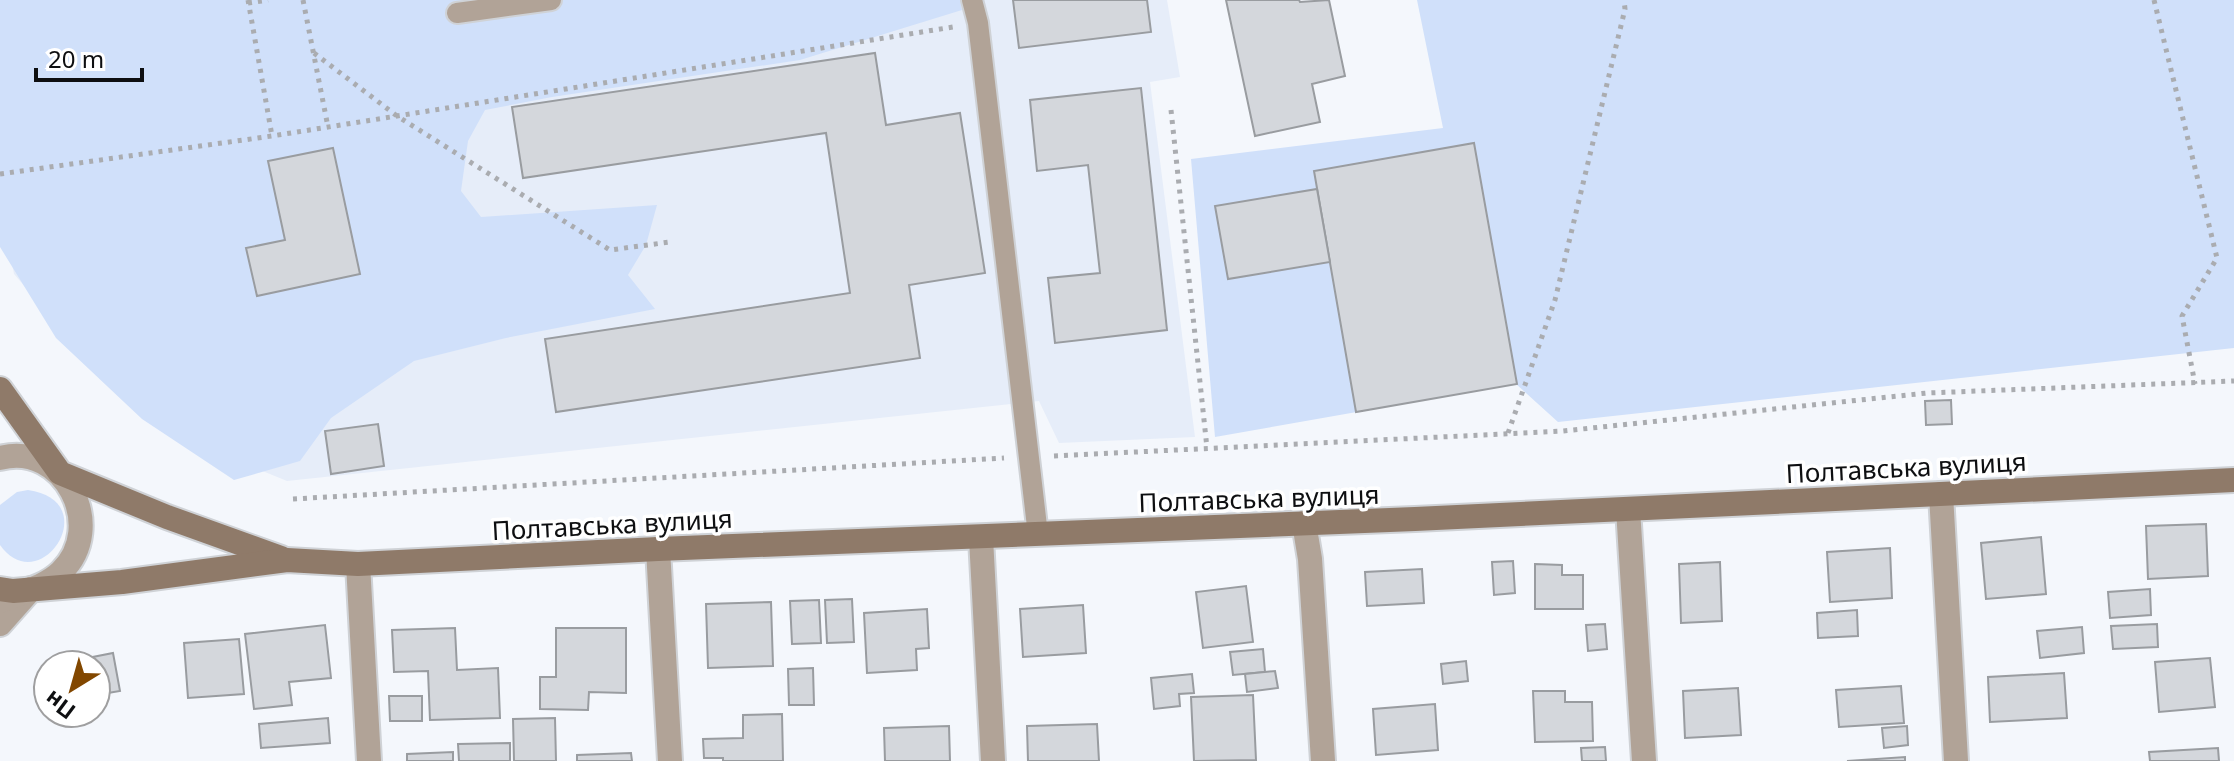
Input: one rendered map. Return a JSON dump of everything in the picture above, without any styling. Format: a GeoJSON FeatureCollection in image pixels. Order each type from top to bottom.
{"type":"FeatureCollection","features":[{"type":"Feature","properties":{"kind":"main road"},"geometry":{"type":"LineString","coordinates":[[0,389],[60,473]]}},
{"type":"Feature","properties":{"kind":"main road","name":"Полтавська вулиця"},"geometry":{"type":"LineString","coordinates":[[60,473],[167,517],[287,560]]}},
{"type":"Feature","properties":{"kind":"main road","name":"Полтавська вулиця"},"geometry":{"type":"LineString","coordinates":[[0,589],[122,582],[287,560],[358,564],[2234,480]]}},
{"type":"Feature","properties":{"kind":"street"},"geometry":{"type":"LineString","coordinates":[[0,458],[25,457],[43,462],[60,473],[72,488],[80,506],[82,525],[72,559],[61,572],[31,589],[0,601]]}},
{"type":"Feature","properties":{"kind":"street"},"geometry":{"type":"LineString","coordinates":[[1941,494],[1956,761]]}},
{"type":"Feature","properties":{"kind":"street"},"geometry":{"type":"LineString","coordinates":[[1628,509],[1644,761]]}},
{"type":"Feature","properties":{"kind":"street"},"geometry":{"type":"LineString","coordinates":[[1304,523],[1310,559],[1323,761]]}},
{"type":"Feature","properties":{"kind":"street"},"geometry":{"type":"LineString","coordinates":[[981,538],[993,761]]}},
{"type":"Feature","properties":{"kind":"street"},"geometry":{"type":"LineString","coordinates":[[658,549],[670,761]]}},
{"type":"Feature","properties":{"kind":"street"},"geometry":{"type":"LineString","coordinates":[[358,564],[369,761]]}},
{"type":"Feature","properties":{"kind":"street"},"geometry":{"type":"LineString","coordinates":[[0,624],[31,589]]}},
{"type":"Feature","properties":{"kind":"lane"},"geometry":{"type":"LineString","coordinates":[[457,13],[551,0]]}},
{"type":"Feature","properties":{"kind":"lane"},"geometry":{"type":"LineString","coordinates":[[972,0],[978,23],[1038,535]]}},
{"type":"Feature","properties":{"kind":"path"},"geometry":{"type":"LineString","coordinates":[[268,0],[248,1],[272,136]]}},
{"type":"Feature","properties":{"kind":"path"},"geometry":{"type":"LineString","coordinates":[[303,0],[328,127]]}},
{"type":"Feature","properties":{"kind":"path"},"geometry":{"type":"LineString","coordinates":[[1508,433],[1555,300],[1625,9],[1624,0]]}},
{"type":"Feature","properties":{"kind":"path"},"geometry":{"type":"LineString","coordinates":[[2154,0],[2217,258],[2182,316],[2195,384]]}},
{"type":"Feature","properties":{"kind":"path"},"geometry":{"type":"LineString","coordinates":[[0,174],[272,136],[978,23]]}},
{"type":"Feature","properties":{"kind":"path"},"geometry":{"type":"LineString","coordinates":[[314,53],[397,116],[610,250],[670,242]]}},
{"type":"Feature","properties":{"kind":"path"},"geometry":{"type":"LineString","coordinates":[[1171,110],[1207,448]]}},
{"type":"Feature","properties":{"kind":"path"},"geometry":{"type":"LineString","coordinates":[[293,499],[1028,457],[1563,431],[1927,393],[2234,381]]}},
{"type":"Feature","properties":{"kind":"shaded area"},"geometry":{"type":"Polygon","coordinates":[[[0,0],[1167,0],[1180,77],[1150,82],[1195,437],[1059,443],[1039,401],[287,481],[177,436],[101,375],[14,274],[0,201],[0,0]]]}},
{"type":"Feature","properties":{"kind":"shaded area"},"geometry":{"type":"Polygon","coordinates":[[[0,0],[960,0],[962,10],[800,60],[485,110],[468,141],[461,191],[481,217],[657,205],[646,245],[628,275],[655,309],[506,338],[414,361],[331,418],[300,461],[234,480],[142,419],[56,338],[0,247],[0,0]]]}},
{"type":"Feature","properties":{"kind":"shaded area"},"geometry":{"type":"Polygon","coordinates":[[[1417,0],[2234,0],[2234,348],[1558,422],[1516,384],[1215,437],[1191,159],[1443,128],[1417,0]]]}},
{"type":"Feature","properties":{"kind":"shaded area"},"geometry":{"type":"Polygon","coordinates":[[[28,490],[51,498],[62,511],[64,527],[58,543],[47,555],[32,562],[16,559],[0,545],[0,505],[17,492],[28,490]]]}},
{"type":"Feature","properties":{"kind":"building"},"geometry":{"type":"Polygon","coordinates":[[[1013,0],[1147,0],[1151,32],[1019,48],[1013,0]]]}},
{"type":"Feature","properties":{"kind":"building"},"geometry":{"type":"Polygon","coordinates":[[[1226,0],[1329,0],[1345,76],[1312,84],[1320,122],[1255,136],[1226,0]]]}},
{"type":"Feature","properties":{"kind":"building"},"geometry":{"type":"Polygon","coordinates":[[[875,53],[886,125],[960,113],[985,273],[909,285],[920,358],[556,412],[545,339],[850,293],[826,133],[523,178],[512,107],[875,53]]]}},
{"type":"Feature","properties":{"kind":"building"},"geometry":{"type":"Polygon","coordinates":[[[1141,88],[1167,330],[1055,343],[1048,278],[1100,273],[1088,165],[1037,171],[1030,100],[1141,88]]]}},
{"type":"Feature","properties":{"kind":"building"},"geometry":{"type":"Polygon","coordinates":[[[1474,143],[1517,384],[1356,412],[1314,171],[1474,143]]]}},
{"type":"Feature","properties":{"kind":"building"},"geometry":{"type":"Polygon","coordinates":[[[333,148],[360,274],[257,296],[246,248],[285,240],[268,161],[333,148]]]}},
{"type":"Feature","properties":{"kind":"building"},"geometry":{"type":"Polygon","coordinates":[[[1317,189],[1330,262],[1228,279],[1215,206],[1317,189]]]}},
{"type":"Feature","properties":{"kind":"building"},"geometry":{"type":"Polygon","coordinates":[[[1951,400],[1952,424],[1926,425],[1925,401],[1951,400]]]}},
{"type":"Feature","properties":{"kind":"building"},"geometry":{"type":"Polygon","coordinates":[[[378,424],[384,466],[331,474],[325,431],[378,424]]]}},
{"type":"Feature","properties":{"kind":"building"},"geometry":{"type":"Polygon","coordinates":[[[2206,524],[2208,576],[2148,579],[2146,526],[2206,524]]]}},
{"type":"Feature","properties":{"kind":"building"},"geometry":{"type":"Polygon","coordinates":[[[2041,537],[2046,594],[1986,599],[1981,543],[2041,537]]]}},
{"type":"Feature","properties":{"kind":"building"},"geometry":{"type":"Polygon","coordinates":[[[1890,548],[1892,598],[1830,602],[1827,552],[1890,548]]]}},
{"type":"Feature","properties":{"kind":"building"},"geometry":{"type":"Polygon","coordinates":[[[1513,561],[1515,593],[1494,595],[1492,562],[1513,561]]]}},
{"type":"Feature","properties":{"kind":"building"},"geometry":{"type":"Polygon","coordinates":[[[1720,562],[1722,621],[1681,623],[1679,564],[1720,562]]]}},
{"type":"Feature","properties":{"kind":"building"},"geometry":{"type":"Polygon","coordinates":[[[1535,564],[1562,565],[1562,575],[1583,575],[1583,609],[1535,609],[1535,564]]]}},
{"type":"Feature","properties":{"kind":"building"},"geometry":{"type":"Polygon","coordinates":[[[1422,569],[1424,603],[1367,606],[1365,572],[1422,569]]]}},
{"type":"Feature","properties":{"kind":"building"},"geometry":{"type":"Polygon","coordinates":[[[1246,586],[1253,642],[1203,648],[1196,592],[1246,586]]]}},
{"type":"Feature","properties":{"kind":"building"},"geometry":{"type":"Polygon","coordinates":[[[2150,589],[2151,615],[2110,618],[2108,592],[2150,589]]]}},
{"type":"Feature","properties":{"kind":"building"},"geometry":{"type":"Polygon","coordinates":[[[852,599],[854,642],[827,643],[825,600],[852,599]]]}},
{"type":"Feature","properties":{"kind":"building"},"geometry":{"type":"Polygon","coordinates":[[[819,600],[821,643],[792,644],[790,601],[819,600]]]}},
{"type":"Feature","properties":{"kind":"building"},"geometry":{"type":"Polygon","coordinates":[[[771,602],[773,666],[708,668],[706,604],[771,602]]]}},
{"type":"Feature","properties":{"kind":"building"},"geometry":{"type":"Polygon","coordinates":[[[1083,605],[1086,653],[1023,657],[1020,609],[1083,605]]]}},
{"type":"Feature","properties":{"kind":"building"},"geometry":{"type":"Polygon","coordinates":[[[927,609],[929,648],[916,649],[917,670],[867,673],[864,613],[927,609]]]}},
{"type":"Feature","properties":{"kind":"building"},"geometry":{"type":"Polygon","coordinates":[[[1857,610],[1858,636],[1818,638],[1817,613],[1857,610]]]}},
{"type":"Feature","properties":{"kind":"building"},"geometry":{"type":"Polygon","coordinates":[[[1605,624],[1607,649],[1588,651],[1586,625],[1605,624]]]}},
{"type":"Feature","properties":{"kind":"building"},"geometry":{"type":"Polygon","coordinates":[[[2157,624],[2158,647],[2113,649],[2111,626],[2157,624]]]}},
{"type":"Feature","properties":{"kind":"building"},"geometry":{"type":"Polygon","coordinates":[[[325,625],[331,678],[289,682],[292,705],[254,709],[245,634],[325,625]]]}},
{"type":"Feature","properties":{"kind":"building"},"geometry":{"type":"Polygon","coordinates":[[[2082,627],[2084,653],[2040,658],[2037,631],[2082,627]]]}},
{"type":"Feature","properties":{"kind":"building"},"geometry":{"type":"Polygon","coordinates":[[[455,628],[457,670],[498,668],[500,718],[430,720],[428,671],[394,672],[392,630],[455,628]]]}},
{"type":"Feature","properties":{"kind":"building"},"geometry":{"type":"Polygon","coordinates":[[[556,628],[626,628],[626,693],[589,692],[588,710],[540,709],[540,677],[556,677],[556,628]]]}},
{"type":"Feature","properties":{"kind":"building"},"geometry":{"type":"Polygon","coordinates":[[[239,639],[244,694],[188,698],[184,643],[239,639]]]}},
{"type":"Feature","properties":{"kind":"building"},"geometry":{"type":"Polygon","coordinates":[[[1263,649],[1265,672],[1233,675],[1230,652],[1263,649]]]}},
{"type":"Feature","properties":{"kind":"building"},"geometry":{"type":"Polygon","coordinates":[[[112,653],[120,691],[112,692],[112,653]]]}},
{"type":"Feature","properties":{"kind":"building"},"geometry":{"type":"Polygon","coordinates":[[[2210,658],[2215,707],[2159,712],[2155,662],[2210,658]]]}},
{"type":"Feature","properties":{"kind":"building"},"geometry":{"type":"Polygon","coordinates":[[[1466,661],[1468,681],[1443,684],[1441,664],[1466,661]]]}},
{"type":"Feature","properties":{"kind":"building"},"geometry":{"type":"Polygon","coordinates":[[[813,668],[814,705],[789,705],[788,669],[813,668]]]}},
{"type":"Feature","properties":{"kind":"building"},"geometry":{"type":"Polygon","coordinates":[[[1275,671],[1278,688],[1247,692],[1245,674],[1275,671]]]}},
{"type":"Feature","properties":{"kind":"building"},"geometry":{"type":"Polygon","coordinates":[[[2064,673],[2067,718],[1990,722],[1988,677],[2064,673]]]}},
{"type":"Feature","properties":{"kind":"building"},"geometry":{"type":"Polygon","coordinates":[[[1192,674],[1194,693],[1179,694],[1180,706],[1154,709],[1151,678],[1192,674]]]}},
{"type":"Feature","properties":{"kind":"building"},"geometry":{"type":"Polygon","coordinates":[[[1901,686],[1904,723],[1839,727],[1836,690],[1901,686]]]}},
{"type":"Feature","properties":{"kind":"building"},"geometry":{"type":"Polygon","coordinates":[[[1738,688],[1741,735],[1685,738],[1683,691],[1738,688]]]}},
{"type":"Feature","properties":{"kind":"building"},"geometry":{"type":"Polygon","coordinates":[[[1533,691],[1565,691],[1565,702],[1592,702],[1593,741],[1535,742],[1533,691]]]}},
{"type":"Feature","properties":{"kind":"building"},"geometry":{"type":"Polygon","coordinates":[[[1253,695],[1256,760],[1194,761],[1191,697],[1253,695]]]}},
{"type":"Feature","properties":{"kind":"building"},"geometry":{"type":"Polygon","coordinates":[[[389,696],[422,696],[422,721],[390,721],[389,696]]]}},
{"type":"Feature","properties":{"kind":"building"},"geometry":{"type":"Polygon","coordinates":[[[1435,704],[1438,750],[1376,755],[1373,709],[1435,704]]]}},
{"type":"Feature","properties":{"kind":"building"},"geometry":{"type":"Polygon","coordinates":[[[782,714],[783,761],[704,758],[703,739],[743,738],[743,715],[782,714]]]}},
{"type":"Feature","properties":{"kind":"building"},"geometry":{"type":"Polygon","coordinates":[[[328,718],[330,743],[261,748],[259,724],[328,718]]]}},
{"type":"Feature","properties":{"kind":"building"},"geometry":{"type":"Polygon","coordinates":[[[555,718],[556,761],[514,761],[513,719],[555,718]]]}},
{"type":"Feature","properties":{"kind":"building"},"geometry":{"type":"Polygon","coordinates":[[[1097,724],[1099,761],[1028,761],[1027,726],[1097,724]]]}},
{"type":"Feature","properties":{"kind":"building"},"geometry":{"type":"Polygon","coordinates":[[[949,726],[950,761],[885,761],[884,728],[949,726]]]}},
{"type":"Feature","properties":{"kind":"building"},"geometry":{"type":"Polygon","coordinates":[[[1907,726],[1908,745],[1884,748],[1882,728],[1907,726]]]}},
{"type":"Feature","properties":{"kind":"building"},"geometry":{"type":"Polygon","coordinates":[[[510,743],[510,761],[459,761],[458,744],[510,743]]]}},
{"type":"Feature","properties":{"kind":"building"},"geometry":{"type":"Polygon","coordinates":[[[1605,747],[1606,761],[1582,761],[1581,748],[1605,747]]]}},
{"type":"Feature","properties":{"kind":"building"},"geometry":{"type":"Polygon","coordinates":[[[2218,748],[2219,761],[2150,761],[2149,752],[2218,748]]]}},
{"type":"Feature","properties":{"kind":"building"},"geometry":{"type":"Polygon","coordinates":[[[453,752],[453,761],[407,761],[407,754],[453,752]]]}},
{"type":"Feature","properties":{"kind":"building"},"geometry":{"type":"Polygon","coordinates":[[[631,753],[632,761],[577,761],[577,755],[631,753]]]}},
{"type":"Feature","properties":{"kind":"building"},"geometry":{"type":"Polygon","coordinates":[[[1905,757],[1905,761],[1847,761],[1905,757]]]}}]}
